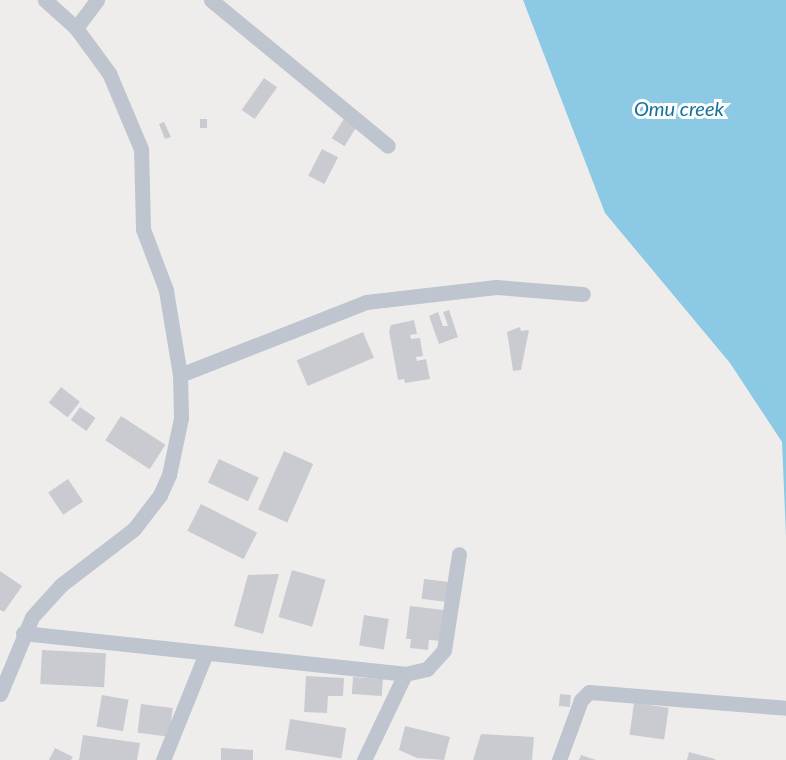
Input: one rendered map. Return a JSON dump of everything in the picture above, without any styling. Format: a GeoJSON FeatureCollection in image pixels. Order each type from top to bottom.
{"type":"FeatureCollection","features":[{"type":"Feature","properties":{"kind":"street"},"geometry":{"type":"LineString","coordinates":[[0,694],[23,633],[61,585],[134,529],[160,495],[169,475],[178,438],[180,375],[166,290],[143,229],[141,149],[109,73],[76,28],[45,0]]}},
{"type":"Feature","properties":{"kind":"street"},"geometry":{"type":"LineString","coordinates":[[76,28],[97,0]]}},
{"type":"Feature","properties":{"kind":"street"},"geometry":{"type":"LineString","coordinates":[[211,0],[388,146]]}},
{"type":"Feature","properties":{"kind":"street"},"geometry":{"type":"LineString","coordinates":[[180,375],[366,302],[496,287],[583,294]]}},
{"type":"Feature","properties":{"kind":"street"},"geometry":{"type":"LineString","coordinates":[[23,633],[206,653],[258,656],[405,674],[427,669],[444,650],[459,555]]}},
{"type":"Feature","properties":{"kind":"street"},"geometry":{"type":"LineString","coordinates":[[163,760],[206,653]]}},
{"type":"Feature","properties":{"kind":"street"},"geometry":{"type":"LineString","coordinates":[[364,760],[405,674]]}},
{"type":"Feature","properties":{"kind":"street"},"geometry":{"type":"LineString","coordinates":[[559,760],[581,700],[589,692],[786,708]]}},
{"type":"Feature","properties":{"kind":"water","name":"Omu creek"},"geometry":{"type":"Polygon","coordinates":[[[523,0],[786,0],[786,537],[782,442],[730,363],[605,213],[523,0]]]}},
{"type":"Feature","properties":{"kind":"building"},"geometry":{"type":"Polygon","coordinates":[[[264,78],[277,87],[255,119],[242,110],[264,78]]]}},
{"type":"Feature","properties":{"kind":"building"},"geometry":{"type":"Polygon","coordinates":[[[345,117],[358,125],[344,146],[332,138],[345,117]]]}},
{"type":"Feature","properties":{"kind":"building"},"geometry":{"type":"Polygon","coordinates":[[[200,119],[207,119],[207,128],[200,128],[200,119]]]}},
{"type":"Feature","properties":{"kind":"building"},"geometry":{"type":"Polygon","coordinates":[[[164,122],[171,137],[165,139],[159,124],[164,122]]]}},
{"type":"Feature","properties":{"kind":"building"},"geometry":{"type":"Polygon","coordinates":[[[322,149],[338,157],[324,184],[308,176],[322,149]]]}},
{"type":"Feature","properties":{"kind":"building"},"geometry":{"type":"Polygon","coordinates":[[[449,310],[458,337],[439,344],[429,316],[438,312],[443,326],[448,326],[443,312],[449,310]]]}},
{"type":"Feature","properties":{"kind":"building"},"geometry":{"type":"Polygon","coordinates":[[[414,320],[417,334],[410,335],[411,339],[420,338],[423,356],[416,357],[417,361],[426,359],[430,379],[405,383],[404,379],[398,380],[389,331],[391,325],[414,320]]]}},
{"type":"Feature","properties":{"kind":"building"},"geometry":{"type":"Polygon","coordinates":[[[520,327],[521,331],[529,330],[521,370],[513,371],[507,332],[520,327]]]}},
{"type":"Feature","properties":{"kind":"building"},"geometry":{"type":"Polygon","coordinates":[[[363,332],[374,358],[308,386],[297,360],[363,332]]]}},
{"type":"Feature","properties":{"kind":"building"},"geometry":{"type":"Polygon","coordinates":[[[61,387],[80,402],[68,418],[49,403],[61,387]]]}},
{"type":"Feature","properties":{"kind":"building"},"geometry":{"type":"Polygon","coordinates":[[[80,407],[96,418],[86,431],[71,420],[80,407]]]}},
{"type":"Feature","properties":{"kind":"building"},"geometry":{"type":"Polygon","coordinates":[[[121,416],[165,445],[150,469],[105,440],[121,416]]]}},
{"type":"Feature","properties":{"kind":"building"},"geometry":{"type":"Polygon","coordinates":[[[284,451],[313,464],[287,522],[258,509],[284,451]]]}},
{"type":"Feature","properties":{"kind":"building"},"geometry":{"type":"Polygon","coordinates":[[[219,459],[259,478],[248,501],[208,483],[219,459]]]}},
{"type":"Feature","properties":{"kind":"building"},"geometry":{"type":"Polygon","coordinates":[[[68,479],[83,501],[63,515],[48,492],[68,479]]]}},
{"type":"Feature","properties":{"kind":"building"},"geometry":{"type":"Polygon","coordinates":[[[201,504],[257,533],[244,559],[187,531],[201,504]]]}},
{"type":"Feature","properties":{"kind":"building"},"geometry":{"type":"Polygon","coordinates":[[[292,570],[326,580],[312,627],[278,617],[292,570]]]}},
{"type":"Feature","properties":{"kind":"building"},"geometry":{"type":"Polygon","coordinates":[[[0,571],[22,586],[4,612],[0,610],[0,571]]]}},
{"type":"Feature","properties":{"kind":"building"},"geometry":{"type":"Polygon","coordinates":[[[279,574],[263,634],[234,626],[248,575],[279,574]]]}},
{"type":"Feature","properties":{"kind":"building"},"geometry":{"type":"Polygon","coordinates":[[[424,579],[449,582],[446,602],[422,599],[424,579]]]}},
{"type":"Feature","properties":{"kind":"building"},"geometry":{"type":"Polygon","coordinates":[[[410,606],[444,610],[441,641],[429,640],[428,650],[410,648],[411,639],[406,639],[410,606]]]}},
{"type":"Feature","properties":{"kind":"building"},"geometry":{"type":"Polygon","coordinates":[[[364,615],[389,619],[384,650],[359,646],[364,615]]]}},
{"type":"Feature","properties":{"kind":"building"},"geometry":{"type":"Polygon","coordinates":[[[42,650],[106,653],[104,687],[40,684],[42,650]]]}},
{"type":"Feature","properties":{"kind":"building"},"geometry":{"type":"Polygon","coordinates":[[[306,676],[344,678],[343,696],[328,696],[327,713],[304,712],[306,676]]]}},
{"type":"Feature","properties":{"kind":"building"},"geometry":{"type":"Polygon","coordinates":[[[353,677],[383,679],[382,696],[352,694],[353,677]]]}},
{"type":"Feature","properties":{"kind":"building"},"geometry":{"type":"Polygon","coordinates":[[[560,694],[571,695],[570,707],[559,706],[560,694]]]}},
{"type":"Feature","properties":{"kind":"building"},"geometry":{"type":"Polygon","coordinates":[[[102,695],[129,700],[123,731],[96,727],[102,695]]]}},
{"type":"Feature","properties":{"kind":"building"},"geometry":{"type":"Polygon","coordinates":[[[634,703],[669,708],[664,740],[630,735],[634,703]]]}},
{"type":"Feature","properties":{"kind":"building"},"geometry":{"type":"Polygon","coordinates":[[[141,704],[173,708],[169,737],[137,733],[141,704]]]}},
{"type":"Feature","properties":{"kind":"building"},"geometry":{"type":"Polygon","coordinates":[[[290,719],[346,728],[341,759],[285,750],[290,719]]]}},
{"type":"Feature","properties":{"kind":"building"},"geometry":{"type":"Polygon","coordinates":[[[405,726],[450,737],[444,760],[417,758],[399,750],[405,726]]]}},
{"type":"Feature","properties":{"kind":"building"},"geometry":{"type":"Polygon","coordinates":[[[481,734],[534,737],[532,760],[473,760],[481,734]]]}},
{"type":"Feature","properties":{"kind":"building"},"geometry":{"type":"Polygon","coordinates":[[[83,735],[140,743],[137,760],[79,760],[83,735]]]}},
{"type":"Feature","properties":{"kind":"building"},"geometry":{"type":"Polygon","coordinates":[[[55,748],[73,757],[71,760],[49,760],[55,748]]]}},
{"type":"Feature","properties":{"kind":"building"},"geometry":{"type":"Polygon","coordinates":[[[221,748],[253,750],[253,760],[221,760],[221,748]]]}},
{"type":"Feature","properties":{"kind":"building"},"geometry":{"type":"Polygon","coordinates":[[[689,752],[715,759],[715,760],[687,760],[689,752]]]}},
{"type":"Feature","properties":{"kind":"building"},"geometry":{"type":"Polygon","coordinates":[[[581,755],[596,760],[579,760],[581,755]]]}}]}
